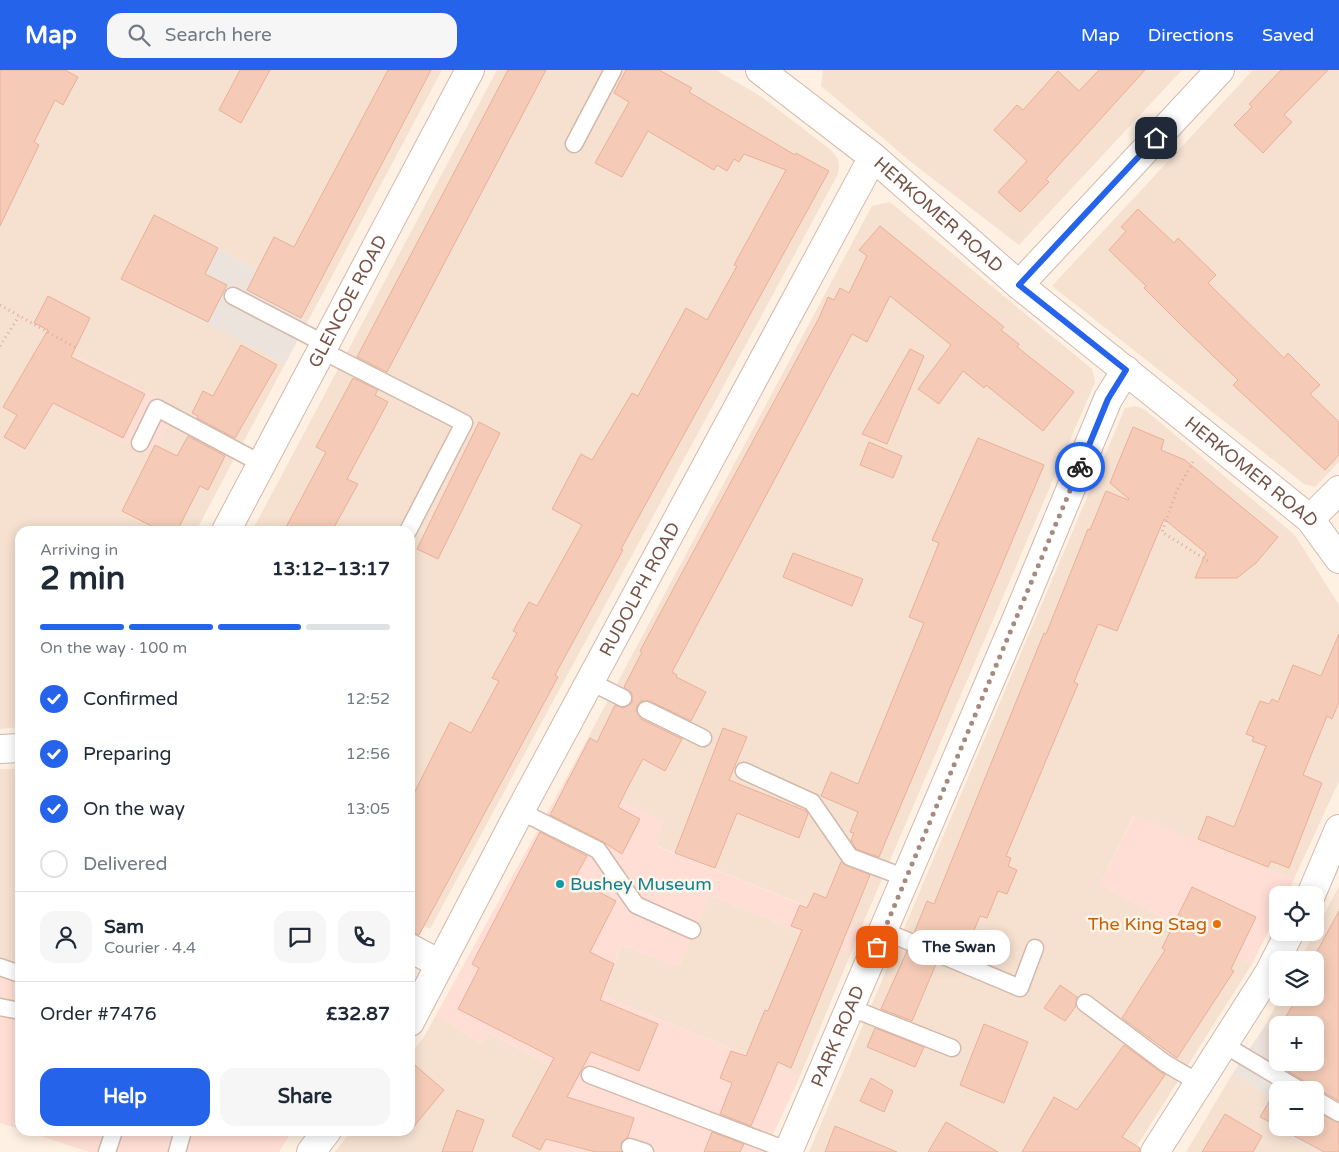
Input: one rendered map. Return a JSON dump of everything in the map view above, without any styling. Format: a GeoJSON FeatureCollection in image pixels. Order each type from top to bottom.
{"type":"FeatureCollection","features":[{"type":"Feature","properties":{"kind":"street","name":"GLENCOE ROAD"},"geometry":{"type":"LineString","coordinates":[[229,526],[470,70]]}},
{"type":"Feature","properties":{"kind":"street"},"geometry":{"type":"LineString","coordinates":[[1019,285],[1220,70]]}},
{"type":"Feature","properties":{"kind":"street","name":"HERKOMER ROAD"},"geometry":{"type":"LineString","coordinates":[[773,73],[873,157],[1019,285],[1310,519],[1339,559]]}},
{"type":"Feature","properties":{"kind":"street","name":"RUDOLPH ROAD"},"geometry":{"type":"LineString","coordinates":[[415,1012],[520,811],[873,157]]}},
{"type":"Feature","properties":{"kind":"street","name":"PARK ROAD"},"geometry":{"type":"LineString","coordinates":[[789,1152],[1018,618],[1108,399],[1126,370]]}},
{"type":"Feature","properties":{"kind":"street"},"geometry":{"type":"LineString","coordinates":[[1310,519],[1339,490]]}},
{"type":"Feature","properties":{"kind":"street"},"geometry":{"type":"LineString","coordinates":[[0,749],[15,748]]}},
{"type":"Feature","properties":{"kind":"street"},"geometry":{"type":"LineString","coordinates":[[1315,886],[1339,829]]}},
{"type":"Feature","properties":{"kind":"street"},"geometry":{"type":"LineString","coordinates":[[1155,1152],[1269,973],[1285,941]]}},
{"type":"Feature","properties":{"kind":"street"},"geometry":{"type":"LineString","coordinates":[[415,951],[440,964]]}},
{"type":"Feature","properties":{"kind":"street"},"geometry":{"type":"LineString","coordinates":[[311,1152],[323,1136]]}},
{"type":"Feature","properties":{"kind":"lane"},"geometry":{"type":"LineString","coordinates":[[574,144],[613,70]]}},
{"type":"Feature","properties":{"kind":"lane"},"geometry":{"type":"LineString","coordinates":[[233,296],[464,424],[411,526]]}},
{"type":"Feature","properties":{"kind":"lane"},"geometry":{"type":"LineString","coordinates":[[140,443],[157,408],[262,464]]}},
{"type":"Feature","properties":{"kind":"lane"},"geometry":{"type":"LineString","coordinates":[[591,682],[622,698]]}},
{"type":"Feature","properties":{"kind":"lane"},"geometry":{"type":"LineString","coordinates":[[646,710],[703,738]]}},
{"type":"Feature","properties":{"kind":"lane"},"geometry":{"type":"LineString","coordinates":[[744,770],[812,802],[850,857],[906,878]]}},
{"type":"Feature","properties":{"kind":"lane"},"geometry":{"type":"LineString","coordinates":[[520,811],[598,850],[636,905],[692,930]]}},
{"type":"Feature","properties":{"kind":"lane"},"geometry":{"type":"LineString","coordinates":[[884,932],[1020,988],[1035,948]]}},
{"type":"Feature","properties":{"kind":"lane"},"geometry":{"type":"LineString","coordinates":[[0,967],[15,972]]}},
{"type":"Feature","properties":{"kind":"lane"},"geometry":{"type":"LineString","coordinates":[[1085,1003],[1165,1063],[1199,1083]]}},
{"type":"Feature","properties":{"kind":"lane"},"geometry":{"type":"LineString","coordinates":[[0,1007],[15,1010]]}},
{"type":"Feature","properties":{"kind":"lane"},"geometry":{"type":"LineString","coordinates":[[851,1008],[952,1048]]}},
{"type":"Feature","properties":{"kind":"lane"},"geometry":{"type":"LineString","coordinates":[[1223,1044],[1285,1081]]}},
{"type":"Feature","properties":{"kind":"lane"},"geometry":{"type":"LineString","coordinates":[[590,1075],[789,1152]]}},
{"type":"Feature","properties":{"kind":"lane"},"geometry":{"type":"LineString","coordinates":[[1324,1104],[1339,1113]]}},
{"type":"Feature","properties":{"kind":"lane"},"geometry":{"type":"LineString","coordinates":[[107,1152],[112,1136]]}},
{"type":"Feature","properties":{"kind":"lane"},"geometry":{"type":"LineString","coordinates":[[178,1152],[182,1136]]}},
{"type":"Feature","properties":{"kind":"path"},"geometry":{"type":"LineString","coordinates":[[0,305],[78,349]]}},
{"type":"Feature","properties":{"kind":"path"},"geometry":{"type":"LineString","coordinates":[[0,346],[19,316]]}},
{"type":"Feature","properties":{"kind":"path"},"geometry":{"type":"LineString","coordinates":[[1208,561],[1162,532],[1177,490],[1209,436]]}},
{"type":"Feature","properties":{"kind":"shaded area"},"geometry":{"type":"Polygon","coordinates":[[[0,70],[442,70],[308,321],[247,290],[257,270],[154,215],[208,322],[285,364],[243,443],[79,357],[151,456],[169,424],[234,459],[199,526],[15,526],[15,728],[0,729],[0,70]]]}},
{"type":"Feature","properties":{"kind":"shaded area"},"geometry":{"type":"Polygon","coordinates":[[[497,70],[716,70],[762,97],[831,150],[838,159],[838,174],[430,929],[415,921],[415,526],[255,526],[497,70]]]}},
{"type":"Feature","properties":{"kind":"shaded area"},"geometry":{"type":"Polygon","coordinates":[[[823,70],[1182,70],[1019,245],[911,162],[821,86],[823,70]]]}},
{"type":"Feature","properties":{"kind":"shaded area"},"geometry":{"type":"Polygon","coordinates":[[[1253,70],[1339,70],[1339,462],[1315,487],[1304,484],[1052,286],[1253,70]]]}},
{"type":"Feature","properties":{"kind":"shaded area"},"geometry":{"type":"Polygon","coordinates":[[[890,202],[1092,369],[1095,382],[861,928],[655,845],[664,822],[568,775],[872,206],[890,202]]]}},
{"type":"Feature","properties":{"kind":"shaded area"},"geometry":{"type":"Polygon","coordinates":[[[154,215],[257,270],[247,290],[308,321],[285,364],[121,279],[154,215]]]}},
{"type":"Feature","properties":{"kind":"shaded area"},"geometry":{"type":"Polygon","coordinates":[[[79,357],[243,443],[234,459],[169,425],[151,456],[53,404],[79,357]]]}},
{"type":"Feature","properties":{"kind":"shaded area"},"geometry":{"type":"Polygon","coordinates":[[[1135,406],[1144,409],[1295,535],[1339,605],[1339,781],[1294,879],[1133,816],[1100,885],[1252,964],[1133,1152],[809,1152],[1125,408],[1135,406]]]}},
{"type":"Feature","properties":{"kind":"shaded area"},"geometry":{"type":"Polygon","coordinates":[[[0,769],[15,769],[15,965],[0,960],[0,769]]]}},
{"type":"Feature","properties":{"kind":"shaded area"},"geometry":{"type":"Polygon","coordinates":[[[568,775],[665,822],[656,846],[861,928],[851,953],[709,895],[679,967],[622,945],[603,996],[800,1076],[765,1152],[543,1152],[576,1080],[489,1033],[481,1044],[436,1015],[568,775]]]}},
{"type":"Feature","properties":{"kind":"shaded area"},"geometry":{"type":"Polygon","coordinates":[[[1134,815],[1294,879],[1291,886],[1269,886],[1269,929],[1252,964],[1100,885],[1134,815]]]}},
{"type":"Feature","properties":{"kind":"shaded area"},"geometry":{"type":"Polygon","coordinates":[[[1339,886],[1339,1067],[1324,1041],[1324,1016],[1270,1016],[1276,1006],[1324,1006],[1324,951],[1305,951],[1310,941],[1324,941],[1324,914],[1339,886]]]}},
{"type":"Feature","properties":{"kind":"shaded area"},"geometry":{"type":"Polygon","coordinates":[[[709,895],[851,953],[800,1076],[603,996],[622,945],[679,967],[709,895]]]}},
{"type":"Feature","properties":{"kind":"shaded area"},"geometry":{"type":"Polygon","coordinates":[[[0,960],[15,965],[15,1128],[0,1123],[0,960]]]}},
{"type":"Feature","properties":{"kind":"shaded area"},"geometry":{"type":"Polygon","coordinates":[[[436,1015],[481,1044],[489,1033],[576,1080],[543,1152],[335,1152],[347,1136],[415,1136],[415,1049],[436,1015]]]}},
{"type":"Feature","properties":{"kind":"shaded area"},"geometry":{"type":"Polygon","coordinates":[[[1269,1019],[1269,1028],[1265,1026],[1269,1019]]]}},
{"type":"Feature","properties":{"kind":"shaded area"},"geometry":{"type":"Polygon","coordinates":[[[1265,1026],[1269,1028],[1269,1071],[1324,1071],[1324,1064],[1339,1067],[1339,1152],[1319,1152],[1289,1136],[1324,1136],[1324,1081],[1269,1081],[1269,1095],[1233,1073],[1265,1026]]]}},
{"type":"Feature","properties":{"kind":"shaded area"},"geometry":{"type":"Polygon","coordinates":[[[1233,1073],[1269,1095],[1258,1119],[1269,1125],[1269,1136],[1289,1136],[1319,1152],[1186,1152],[1233,1073]]]}},
{"type":"Feature","properties":{"kind":"shaded area"},"geometry":{"type":"Polygon","coordinates":[[[1269,1095],[1269,1125],[1258,1119],[1269,1095]]]}},
{"type":"Feature","properties":{"kind":"shaded area"},"geometry":{"type":"Polygon","coordinates":[[[41,1136],[289,1136],[279,1152],[89,1152],[41,1136]]]}},
{"type":"Feature","properties":{"kind":"building"},"geometry":{"type":"Polygon","coordinates":[[[0,70],[65,70],[78,77],[63,105],[55,100],[34,142],[39,145],[0,226],[0,70]]]}},
{"type":"Feature","properties":{"kind":"building"},"geometry":{"type":"Polygon","coordinates":[[[240,70],[270,70],[241,123],[219,110],[240,70]]]}},
{"type":"Feature","properties":{"kind":"building"},"geometry":{"type":"Polygon","coordinates":[[[388,70],[431,70],[301,318],[247,290],[274,237],[294,247],[388,70]]]}},
{"type":"Feature","properties":{"kind":"building"},"geometry":{"type":"Polygon","coordinates":[[[508,70],[546,70],[387,372],[357,357],[508,70]]]}},
{"type":"Feature","properties":{"kind":"building"},"geometry":{"type":"Polygon","coordinates":[[[626,70],[659,70],[692,88],[689,92],[724,113],[795,155],[796,153],[829,171],[621,549],[623,550],[555,675],[558,677],[419,935],[415,934],[415,791],[450,722],[471,733],[499,681],[492,678],[517,633],[513,631],[529,602],[537,606],[582,525],[552,509],[581,454],[592,460],[632,393],[638,396],[686,308],[707,320],[737,266],[734,265],[786,170],[744,154],[739,162],[734,159],[727,171],[717,165],[714,170],[648,131],[622,177],[595,163],[629,102],[614,93],[626,70]]]}},
{"type":"Feature","properties":{"kind":"building"},"geometry":{"type":"Polygon","coordinates":[[[1099,70],[1145,70],[1046,179],[1049,182],[1020,212],[998,192],[1027,161],[994,130],[1017,105],[1023,110],[1058,71],[1079,91],[1099,70]]]}},
{"type":"Feature","properties":{"kind":"building"},"geometry":{"type":"Polygon","coordinates":[[[1281,70],[1328,70],[1284,115],[1292,122],[1263,153],[1234,125],[1252,107],[1249,104],[1281,70]]]}},
{"type":"Feature","properties":{"kind":"building"},"geometry":{"type":"Polygon","coordinates":[[[1138,209],[1174,243],[1178,238],[1216,275],[1208,283],[1284,358],[1288,353],[1320,385],[1310,394],[1339,422],[1339,455],[1325,470],[1233,385],[1238,380],[1144,288],[1146,286],[1109,250],[1126,231],[1121,227],[1138,209]]]}},
{"type":"Feature","properties":{"kind":"building"},"geometry":{"type":"Polygon","coordinates":[[[154,215],[218,248],[205,274],[227,285],[208,322],[121,279],[154,215]]]}},
{"type":"Feature","properties":{"kind":"building"},"geometry":{"type":"Polygon","coordinates":[[[880,226],[1004,327],[1001,330],[1019,344],[1017,347],[1074,392],[1043,431],[986,385],[984,388],[963,371],[939,404],[918,389],[951,345],[890,296],[867,342],[852,334],[672,672],[677,675],[676,677],[706,692],[691,721],[650,701],[641,701],[637,706],[636,711],[641,719],[682,739],[665,771],[643,759],[630,783],[618,807],[640,819],[622,854],[602,841],[550,815],[590,738],[597,742],[615,705],[624,708],[632,703],[632,693],[624,687],[642,652],[640,651],[819,318],[828,297],[834,300],[840,288],[849,293],[867,256],[859,250],[880,226]]]}},
{"type":"Feature","properties":{"kind":"building"},"geometry":{"type":"Polygon","coordinates":[[[48,296],[90,318],[71,357],[145,394],[123,438],[53,403],[25,449],[4,437],[17,415],[3,407],[48,330],[34,323],[48,296]]]}},
{"type":"Feature","properties":{"kind":"building"},"geometry":{"type":"Polygon","coordinates":[[[241,345],[277,365],[235,438],[197,418],[198,416],[192,413],[203,391],[213,396],[241,345]]]}},
{"type":"Feature","properties":{"kind":"building"},"geometry":{"type":"Polygon","coordinates":[[[910,349],[924,356],[887,444],[862,434],[910,349]]]}},
{"type":"Feature","properties":{"kind":"building"},"geometry":{"type":"Polygon","coordinates":[[[353,378],[378,390],[375,395],[388,402],[347,479],[358,484],[335,526],[287,526],[326,452],[316,447],[353,378]]]}},
{"type":"Feature","properties":{"kind":"building"},"geometry":{"type":"Polygon","coordinates":[[[479,422],[500,433],[438,559],[417,549],[479,422]]]}},
{"type":"Feature","properties":{"kind":"building"},"geometry":{"type":"Polygon","coordinates":[[[1133,427],[1164,440],[1161,450],[1185,460],[1278,537],[1256,563],[1237,578],[1195,578],[1206,553],[1164,519],[1117,631],[1098,624],[1074,682],[1078,684],[1006,856],[1011,858],[1008,866],[1017,870],[1007,894],[998,891],[987,918],[980,916],[964,954],[914,933],[927,901],[934,904],[1044,633],[1046,634],[1088,529],[1090,530],[1106,491],[1129,499],[1110,483],[1133,427]]]}},
{"type":"Feature","properties":{"kind":"building"},"geometry":{"type":"Polygon","coordinates":[[[188,436],[225,456],[208,490],[200,486],[180,526],[151,526],[122,511],[155,445],[177,456],[188,436]]]}},
{"type":"Feature","properties":{"kind":"building"},"geometry":{"type":"Polygon","coordinates":[[[978,438],[1044,465],[879,857],[856,849],[851,840],[854,833],[850,832],[858,812],[821,796],[831,772],[858,784],[924,623],[909,617],[939,543],[932,540],[978,438]]]}},
{"type":"Feature","properties":{"kind":"building"},"geometry":{"type":"Polygon","coordinates":[[[869,442],[902,456],[893,478],[860,465],[869,442]]]}},
{"type":"Feature","properties":{"kind":"building"},"geometry":{"type":"Polygon","coordinates":[[[793,553],[863,579],[852,606],[783,577],[793,553]]]}},
{"type":"Feature","properties":{"kind":"building"},"geometry":{"type":"Polygon","coordinates":[[[1339,634],[1339,702],[1332,719],[1327,716],[1303,775],[1322,783],[1289,868],[1271,861],[1268,867],[1198,839],[1207,816],[1234,827],[1266,746],[1252,741],[1254,737],[1246,734],[1260,701],[1269,704],[1272,699],[1278,702],[1293,665],[1321,676],[1339,634]]]}},
{"type":"Feature","properties":{"kind":"building"},"geometry":{"type":"Polygon","coordinates":[[[723,728],[747,737],[729,780],[806,811],[808,814],[799,838],[737,813],[715,868],[675,853],[723,728]]]}},
{"type":"Feature","properties":{"kind":"building"},"geometry":{"type":"Polygon","coordinates":[[[540,832],[587,856],[574,879],[616,901],[590,952],[614,964],[600,1000],[658,1024],[639,1071],[591,1052],[567,1097],[634,1118],[628,1137],[621,1143],[622,1152],[596,1152],[546,1139],[540,1150],[512,1136],[554,1058],[458,1009],[479,968],[472,964],[540,832]]]}},
{"type":"Feature","properties":{"kind":"building"},"geometry":{"type":"Polygon","coordinates":[[[841,862],[870,875],[791,1068],[778,1062],[751,1126],[720,1114],[732,1083],[720,1078],[731,1051],[746,1056],[765,1010],[768,1011],[802,930],[791,926],[800,905],[807,908],[814,893],[826,898],[841,862]]]}},
{"type":"Feature","properties":{"kind":"building"},"geometry":{"type":"Polygon","coordinates":[[[1192,887],[1256,917],[1231,969],[1234,971],[1177,1058],[1122,1018],[1165,950],[1162,948],[1192,887]]]}},
{"type":"Feature","properties":{"kind":"building"},"geometry":{"type":"Polygon","coordinates":[[[1339,911],[1339,1101],[1324,1092],[1324,1081],[1304,1081],[1288,1071],[1324,1071],[1324,1016],[1286,1016],[1292,1006],[1324,1006],[1324,951],[1317,951],[1339,911]]]}},
{"type":"Feature","properties":{"kind":"building"},"geometry":{"type":"Polygon","coordinates":[[[907,951],[936,964],[912,1021],[881,1009],[907,951]]]}},
{"type":"Feature","properties":{"kind":"building"},"geometry":{"type":"Polygon","coordinates":[[[1060,985],[1077,997],[1076,1006],[1065,1021],[1044,1008],[1060,985]]]}},
{"type":"Feature","properties":{"kind":"building"},"geometry":{"type":"Polygon","coordinates":[[[984,1024],[1028,1042],[1004,1103],[960,1085],[984,1024]]]}},
{"type":"Feature","properties":{"kind":"building"},"geometry":{"type":"Polygon","coordinates":[[[875,1028],[924,1047],[915,1067],[867,1047],[875,1028]]]}},
{"type":"Feature","properties":{"kind":"building"},"geometry":{"type":"Polygon","coordinates":[[[1124,1045],[1165,1075],[1122,1137],[1140,1148],[1139,1152],[1022,1152],[1054,1097],[1077,1110],[1124,1045]]]}},
{"type":"Feature","properties":{"kind":"building"},"geometry":{"type":"Polygon","coordinates":[[[415,1065],[444,1090],[415,1125],[415,1065]]]}},
{"type":"Feature","properties":{"kind":"building"},"geometry":{"type":"Polygon","coordinates":[[[871,1078],[893,1091],[884,1112],[860,1101],[871,1078]]]}},
{"type":"Feature","properties":{"kind":"building"},"geometry":{"type":"Polygon","coordinates":[[[1269,1102],[1269,1122],[1260,1117],[1269,1102]]]}},
{"type":"Feature","properties":{"kind":"building"},"geometry":{"type":"Polygon","coordinates":[[[457,1110],[484,1120],[472,1152],[442,1152],[457,1110]]]}},
{"type":"Feature","properties":{"kind":"building"},"geometry":{"type":"Polygon","coordinates":[[[1225,1114],[1262,1136],[1253,1152],[1202,1152],[1225,1114]]]}},
{"type":"Feature","properties":{"kind":"building"},"geometry":{"type":"Polygon","coordinates":[[[1324,1116],[1339,1123],[1339,1152],[1324,1152],[1295,1136],[1324,1136],[1324,1116]]]}},
{"type":"Feature","properties":{"kind":"building"},"geometry":{"type":"Polygon","coordinates":[[[946,1122],[998,1152],[928,1152],[946,1122]]]}},
{"type":"Feature","properties":{"kind":"building"},"geometry":{"type":"Polygon","coordinates":[[[835,1126],[897,1152],[825,1152],[835,1126]]]}},
{"type":"Feature","properties":{"kind":"building"},"geometry":{"type":"Polygon","coordinates":[[[712,1132],[744,1144],[740,1152],[704,1152],[712,1132]]]}},
{"type":"Feature","properties":{"kind":"way so far"},"geometry":{"type":"LineString","coordinates":[[877,947],[1018,618],[1080,467]]}},
{"type":"Feature","properties":{"kind":"place","name":"Bushey Museum"},"geometry":{"type":"Point","coordinates":[560,884]}},
{"type":"Feature","properties":{"kind":"place","name":"The King Stag"},"geometry":{"type":"Point","coordinates":[1217,924]}},
{"type":"Feature","properties":{"kind":"place","name":"The Swan"},"geometry":{"type":"Point","coordinates":[877,947]}},
{"type":"Feature","properties":{"kind":"route"},"geometry":{"type":"LineString","coordinates":[[1080,467],[1108,399],[1126,370],[1019,285],[1156,138]]}}]}
